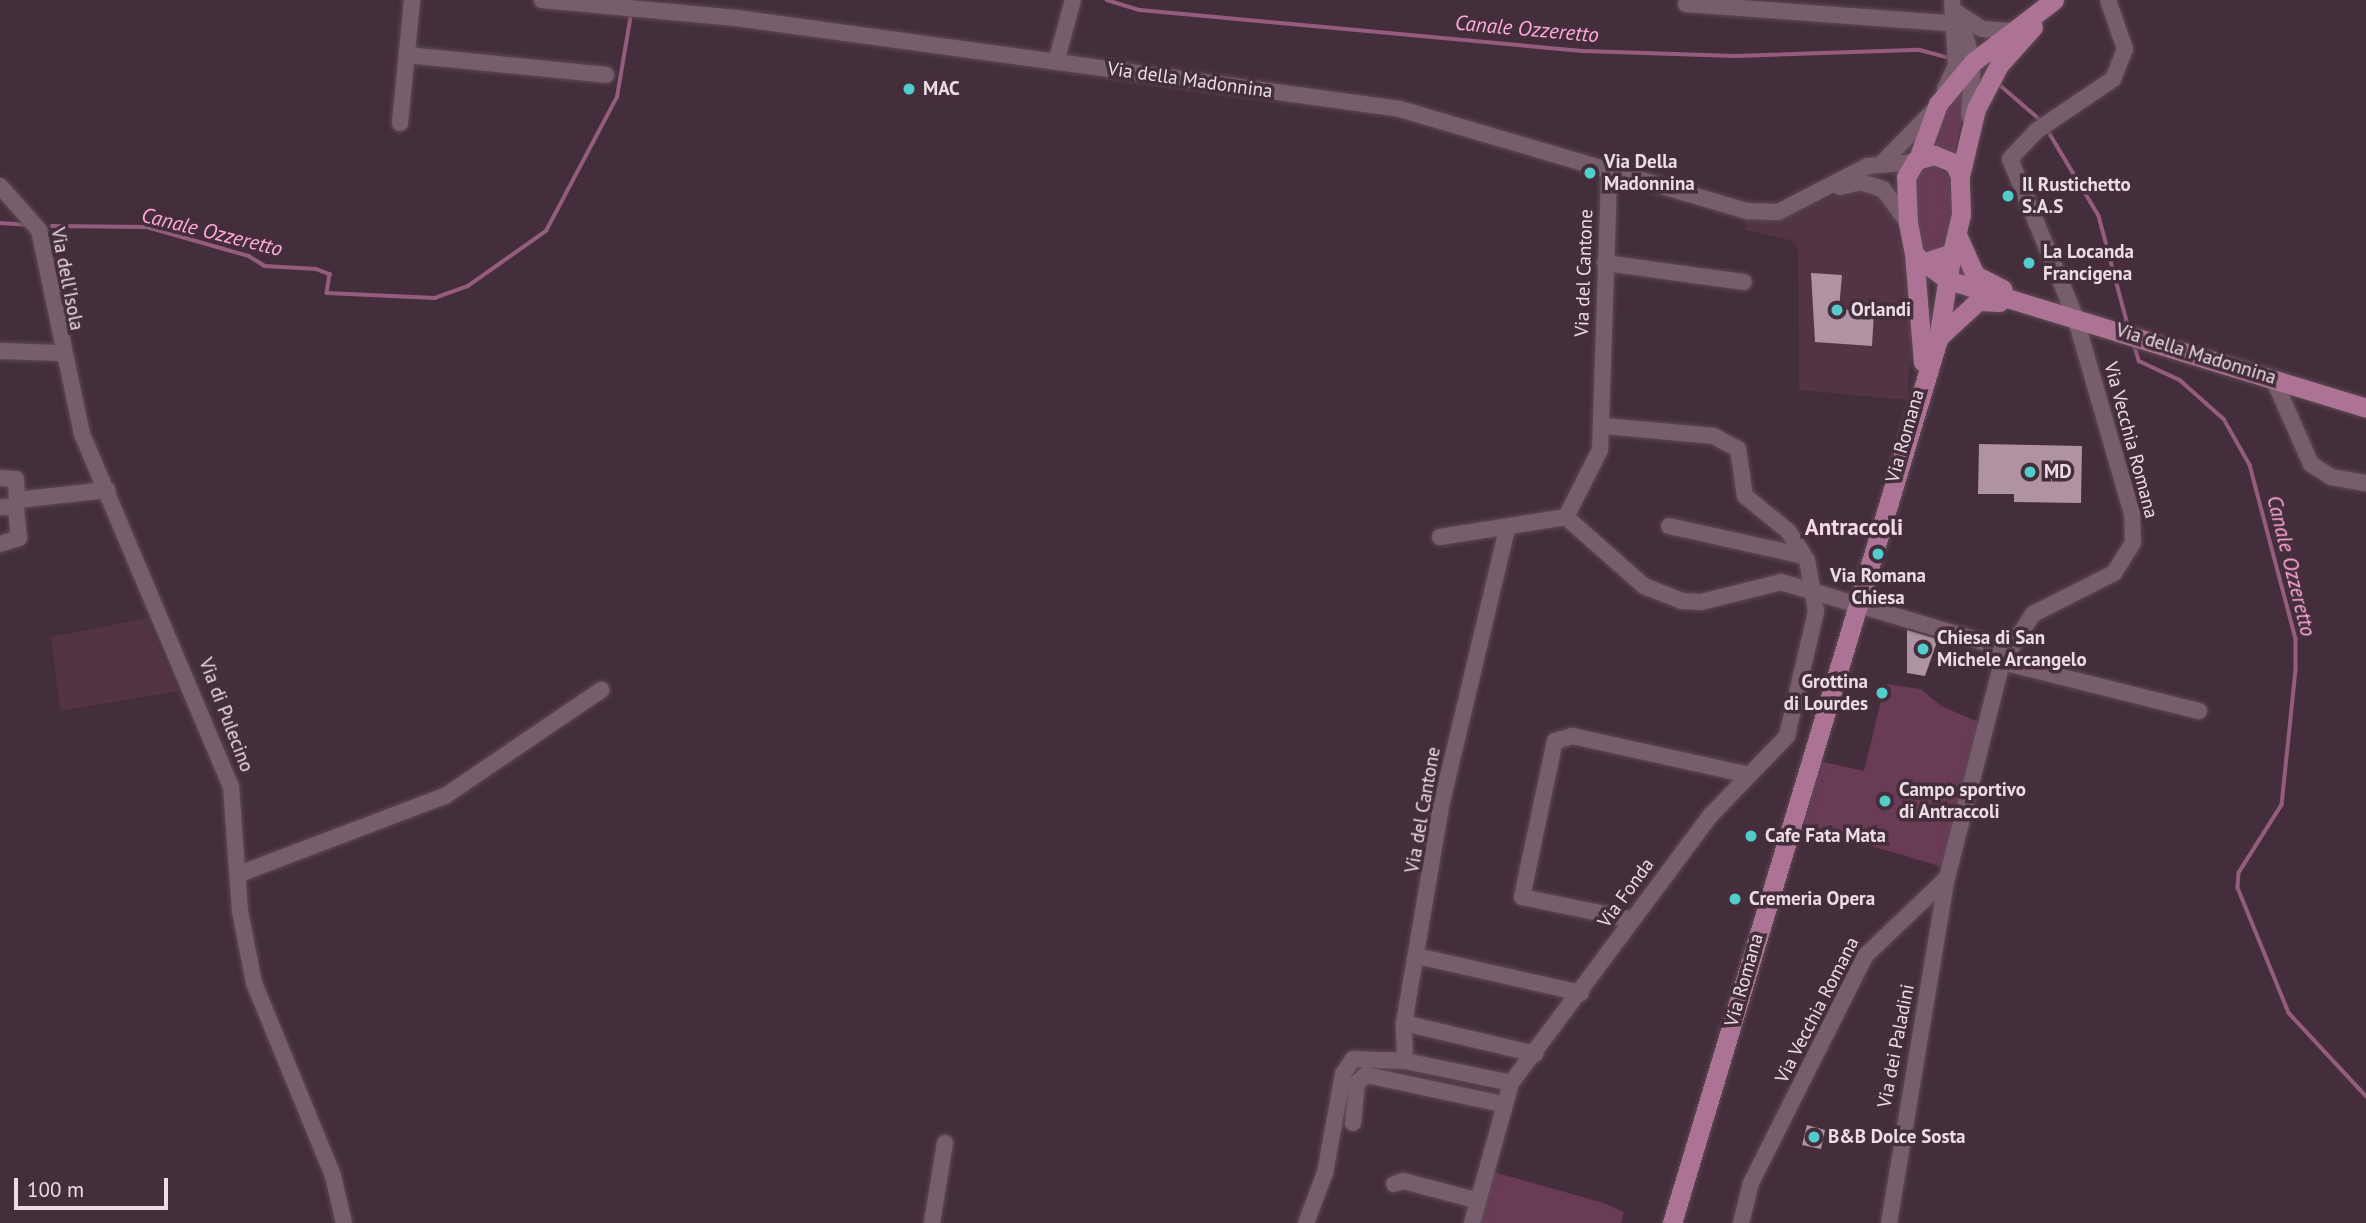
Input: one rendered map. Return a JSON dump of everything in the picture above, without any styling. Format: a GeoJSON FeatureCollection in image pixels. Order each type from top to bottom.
{"type":"FeatureCollection","features":[{"type":"Feature","properties":{"kind":"main road"},"geometry":{"type":"LineString","coordinates":[[1923,374],[1924,313],[1919,258],[1908,223],[1906,177],[1916,160],[1938,104],[1973,62],[2057,0]]}},
{"type":"Feature","properties":{"kind":"main road"},"geometry":{"type":"LineString","coordinates":[[1923,374],[1938,339],[1955,245],[1959,176],[1966,136],[1998,65],[2057,0]]}},
{"type":"Feature","properties":{"kind":"main road"},"geometry":{"type":"LineString","coordinates":[[1916,160],[1945,157],[1959,176]]}},
{"type":"Feature","properties":{"kind":"main road"},"geometry":{"type":"LineString","coordinates":[[1919,258],[1955,245]]}},
{"type":"Feature","properties":{"kind":"main road"},"geometry":{"type":"LineString","coordinates":[[1955,245],[1975,275],[2024,303]]}},
{"type":"Feature","properties":{"kind":"main road"},"geometry":{"type":"LineString","coordinates":[[1919,258],[1948,280],[2024,303]]}},
{"type":"Feature","properties":{"kind":"main road"},"geometry":{"type":"LineString","coordinates":[[1938,339],[1957,314],[1978,301],[2024,303]]}},
{"type":"Feature","properties":{"kind":"main road","name":"Via della Madonnina"},"geometry":{"type":"LineString","coordinates":[[2024,303],[2076,316],[2366,408]]}},
{"type":"Feature","properties":{"kind":"main road","name":"Via Romana"},"geometry":{"type":"LineString","coordinates":[[1672,1223],[1923,374]]}},
{"type":"Feature","properties":{"kind":"street"},"geometry":{"type":"LineString","coordinates":[[400,123],[412,0]]}},
{"type":"Feature","properties":{"kind":"street","name":"Via della Madonnina"},"geometry":{"type":"LineString","coordinates":[[542,0],[736,18],[1400,109],[1746,211],[1778,212],[1821,194]]}},
{"type":"Feature","properties":{"kind":"street"},"geometry":{"type":"LineString","coordinates":[[1056,62],[1073,0]]}},
{"type":"Feature","properties":{"kind":"street","name":"Via Vecchia Romana"},"geometry":{"type":"LineString","coordinates":[[1741,1223],[1751,1183],[1865,956],[1947,878],[2005,655],[2045,605],[2105,578],[2125,561],[2134,528],[2120,469],[2076,316],[2015,174],[2014,151],[2042,127],[2093,96],[2122,63],[2125,48],[2108,0]]}},
{"type":"Feature","properties":{"kind":"street"},"geometry":{"type":"LineString","coordinates":[[1686,4],[1955,10],[1982,29],[2012,31]]}},
{"type":"Feature","properties":{"kind":"street"},"geometry":{"type":"LineString","coordinates":[[1955,10],[1973,62],[1966,136]]}},
{"type":"Feature","properties":{"kind":"street"},"geometry":{"type":"LineString","coordinates":[[1821,194],[1883,162],[1938,104],[1955,65],[1955,10]]}},
{"type":"Feature","properties":{"kind":"street"},"geometry":{"type":"LineString","coordinates":[[407,55],[606,75]]}},
{"type":"Feature","properties":{"kind":"street"},"geometry":{"type":"LineString","coordinates":[[1883,162],[1916,160]]}},
{"type":"Feature","properties":{"kind":"street","name":"Via del Cantone"},"geometry":{"type":"LineString","coordinates":[[1566,517],[1600,450],[1604,426],[1605,263],[1609,172]]}},
{"type":"Feature","properties":{"kind":"street"},"geometry":{"type":"LineString","coordinates":[[1821,194],[1872,184],[1908,223]]}},
{"type":"Feature","properties":{"kind":"street","name":"Via dell'Isola"},"geometry":{"type":"LineString","coordinates":[[0,186],[39,230],[60,353]]}},
{"type":"Feature","properties":{"kind":"street"},"geometry":{"type":"LineString","coordinates":[[1605,263],[1744,282]]}},
{"type":"Feature","properties":{"kind":"street"},"geometry":{"type":"LineString","coordinates":[[0,351],[60,353]]}},
{"type":"Feature","properties":{"kind":"street","name":"Via di Pulecino"},"geometry":{"type":"LineString","coordinates":[[60,353],[82,434],[222,759],[242,873],[240,911],[263,1017],[309,1115],[344,1223]]}},
{"type":"Feature","properties":{"kind":"street"},"geometry":{"type":"LineString","coordinates":[[2273,378],[2311,464],[2331,477],[2366,483]]}},
{"type":"Feature","properties":{"kind":"street","name":"Via Fonda"},"geometry":{"type":"LineString","coordinates":[[1472,1223],[1502,1104],[1511,1083],[1581,993],[1629,919],[1749,775],[1779,748],[1793,723],[1817,596],[1804,556],[1788,531],[1745,496],[1742,457],[1728,442],[1690,432],[1604,426]]}},
{"type":"Feature","properties":{"kind":"street"},"geometry":{"type":"LineString","coordinates":[[0,478],[16,479],[11,505],[19,538],[0,544]]}},
{"type":"Feature","properties":{"kind":"street"},"geometry":{"type":"LineString","coordinates":[[11,505],[107,490]]}},
{"type":"Feature","properties":{"kind":"street"},"geometry":{"type":"LineString","coordinates":[[1440,537],[1566,517],[1644,586],[1682,601],[1701,602],[1769,581],[1854,608],[1929,622],[2005,655],[2199,711]]}},
{"type":"Feature","properties":{"kind":"street"},"geometry":{"type":"LineString","coordinates":[[1669,526],[1804,556]]}},
{"type":"Feature","properties":{"kind":"street","name":"Via del Cantone"},"geometry":{"type":"LineString","coordinates":[[1405,1061],[1404,1023],[1441,806],[1507,528]]}},
{"type":"Feature","properties":{"kind":"street"},"geometry":{"type":"LineString","coordinates":[[242,873],[445,796],[601,690]]}},
{"type":"Feature","properties":{"kind":"street"},"geometry":{"type":"LineString","coordinates":[[1629,919],[1522,897],[1555,741],[1572,736],[1749,775]]}},
{"type":"Feature","properties":{"kind":"street","name":"Via dei Paladini"},"geometry":{"type":"LineString","coordinates":[[1889,1223],[1947,878]]}},
{"type":"Feature","properties":{"kind":"street"},"geometry":{"type":"LineString","coordinates":[[1417,956],[1581,993]]}},
{"type":"Feature","properties":{"kind":"street"},"geometry":{"type":"LineString","coordinates":[[1404,1023],[1535,1055]]}},
{"type":"Feature","properties":{"kind":"street"},"geometry":{"type":"LineString","coordinates":[[1306,1223],[1325,1173],[1348,1065],[1361,1055],[1405,1061],[1511,1083]]}},
{"type":"Feature","properties":{"kind":"street"},"geometry":{"type":"LineString","coordinates":[[1353,1123],[1357,1083],[1366,1076],[1502,1104]]}},
{"type":"Feature","properties":{"kind":"street"},"geometry":{"type":"LineString","coordinates":[[932,1223],[945,1143]]}},
{"type":"Feature","properties":{"kind":"street"},"geometry":{"type":"LineString","coordinates":[[1394,1184],[1403,1181],[1476,1200]]}},
{"type":"Feature","properties":{"kind":"shaded area"},"geometry":{"type":"Polygon","coordinates":[[[1965,79],[1968,94],[1954,154],[1932,147],[1932,126],[1965,79]]]}},
{"type":"Feature","properties":{"kind":"shaded area"},"geometry":{"type":"Polygon","coordinates":[[[1934,164],[1950,177],[1952,218],[1945,247],[1927,253],[1917,236],[1915,178],[1922,167],[1934,164]]]}},
{"type":"Feature","properties":{"kind":"shaded area"},"geometry":{"type":"Polygon","coordinates":[[[1855,188],[1877,193],[1892,209],[1915,305],[1907,400],[1799,390],[1798,248],[1790,240],[1746,230],[1745,217],[1784,216],[1855,188]]]}},
{"type":"Feature","properties":{"kind":"shaded area"},"geometry":{"type":"Polygon","coordinates":[[[147,618],[178,691],[60,711],[51,637],[147,618]]]}},
{"type":"Feature","properties":{"kind":"shaded area","name":"Campo sportivo di Antraccoli"},"geometry":{"type":"Polygon","coordinates":[[[1885,684],[1921,689],[1941,706],[1981,723],[1946,868],[1800,825],[1819,761],[1864,771],[1885,684]]]}},
{"type":"Feature","properties":{"kind":"shaded area"},"geometry":{"type":"Polygon","coordinates":[[[1490,1171],[1604,1203],[1624,1212],[1621,1223],[1477,1223],[1490,1171]]]}},
{"type":"Feature","properties":{"kind":"building","name":"Orlandi"},"geometry":{"type":"Polygon","coordinates":[[[1811,273],[1842,275],[1839,309],[1874,312],[1872,346],[1815,342],[1811,273]]]}},
{"type":"Feature","properties":{"kind":"building","name":"MD"},"geometry":{"type":"Polygon","coordinates":[[[1979,444],[2082,446],[2081,503],[2014,502],[2014,494],[1978,494],[1979,444]]]}},
{"type":"Feature","properties":{"kind":"building","name":"Chiesa di San Michele Arcangelo"},"geometry":{"type":"Polygon","coordinates":[[[1907,630],[1938,639],[1925,676],[1907,673],[1907,630]]]}},
{"type":"Feature","properties":{"kind":"building","name":"B&B Dolce Sosta"},"geometry":{"type":"Polygon","coordinates":[[[1807,1125],[1825,1130],[1821,1149],[1802,1145],[1807,1125]]]}},
{"type":"Feature","properties":{"kind":"waterway","name":"Canale Ozzeretto"},"geometry":{"type":"LineString","coordinates":[[1107,0],[1140,10],[1585,51],[1735,56],[1920,50],[1946,57]]}},
{"type":"Feature","properties":{"kind":"waterway","name":"Canale Ozzeretto"},"geometry":{"type":"LineString","coordinates":[[52,226],[147,227],[249,256],[265,266],[316,269],[330,274],[327,293],[435,298],[468,286],[546,231],[617,97],[631,14]]}},
{"type":"Feature","properties":{"kind":"waterway","name":"Canale Ozzeretto"},"geometry":{"type":"LineString","coordinates":[[2000,85],[2043,122]]}},
{"type":"Feature","properties":{"kind":"waterway","name":"Canale Ozzeretto"},"geometry":{"type":"LineString","coordinates":[[2047,129],[2099,216],[2129,329]]}},
{"type":"Feature","properties":{"kind":"waterway","name":"Canale Ozzeretto"},"geometry":{"type":"LineString","coordinates":[[0,223],[26,225]]}},
{"type":"Feature","properties":{"kind":"waterway","name":"Canale Ozzeretto"},"geometry":{"type":"LineString","coordinates":[[2134,343],[2139,361],[2180,380],[2224,419],[2250,465],[2296,639],[2296,670],[2282,805],[2239,873],[2238,888],[2289,1013],[2366,1096]]}},
{"type":"Feature","properties":{"kind":"place","name":"MAC"},"geometry":{"type":"Point","coordinates":[909,89]}},
{"type":"Feature","properties":{"kind":"place","name":"Via Della Madonnina"},"geometry":{"type":"Point","coordinates":[1590,173]}},
{"type":"Feature","properties":{"kind":"place","name":"Il Rustichetto S.A.S"},"geometry":{"type":"Point","coordinates":[2008,196]}},
{"type":"Feature","properties":{"kind":"place","name":"La Locanda Francigena"},"geometry":{"type":"Point","coordinates":[2029,263]}},
{"type":"Feature","properties":{"kind":"place","name":"Orlandi"},"geometry":{"type":"Point","coordinates":[1837,310]}},
{"type":"Feature","properties":{"kind":"place","name":"MD"},"geometry":{"type":"Point","coordinates":[2030,472]}},
{"type":"Feature","properties":{"kind":"place","name":"Via Romana Chiesa"},"geometry":{"type":"Point","coordinates":[1878,554]}},
{"type":"Feature","properties":{"kind":"place","name":"Chiesa di San Michele Arcangelo"},"geometry":{"type":"Point","coordinates":[1923,649]}},
{"type":"Feature","properties":{"kind":"place","name":"Grottina di Lourdes"},"geometry":{"type":"Point","coordinates":[1882,693]}},
{"type":"Feature","properties":{"kind":"place","name":"Campo sportivo di Antraccoli"},"geometry":{"type":"Point","coordinates":[1885,801]}},
{"type":"Feature","properties":{"kind":"place","name":"Cafe Fata Mata"},"geometry":{"type":"Point","coordinates":[1751,836]}},
{"type":"Feature","properties":{"kind":"place","name":"Cremeria Opera"},"geometry":{"type":"Point","coordinates":[1735,899]}},
{"type":"Feature","properties":{"kind":"place","name":"B&B Dolce Sosta"},"geometry":{"type":"Point","coordinates":[1814,1137]}},
{"type":"Feature","properties":{"kind":"district","name":"Antraccoli"},"geometry":{"type":"Point","coordinates":[1854,527]}}]}
